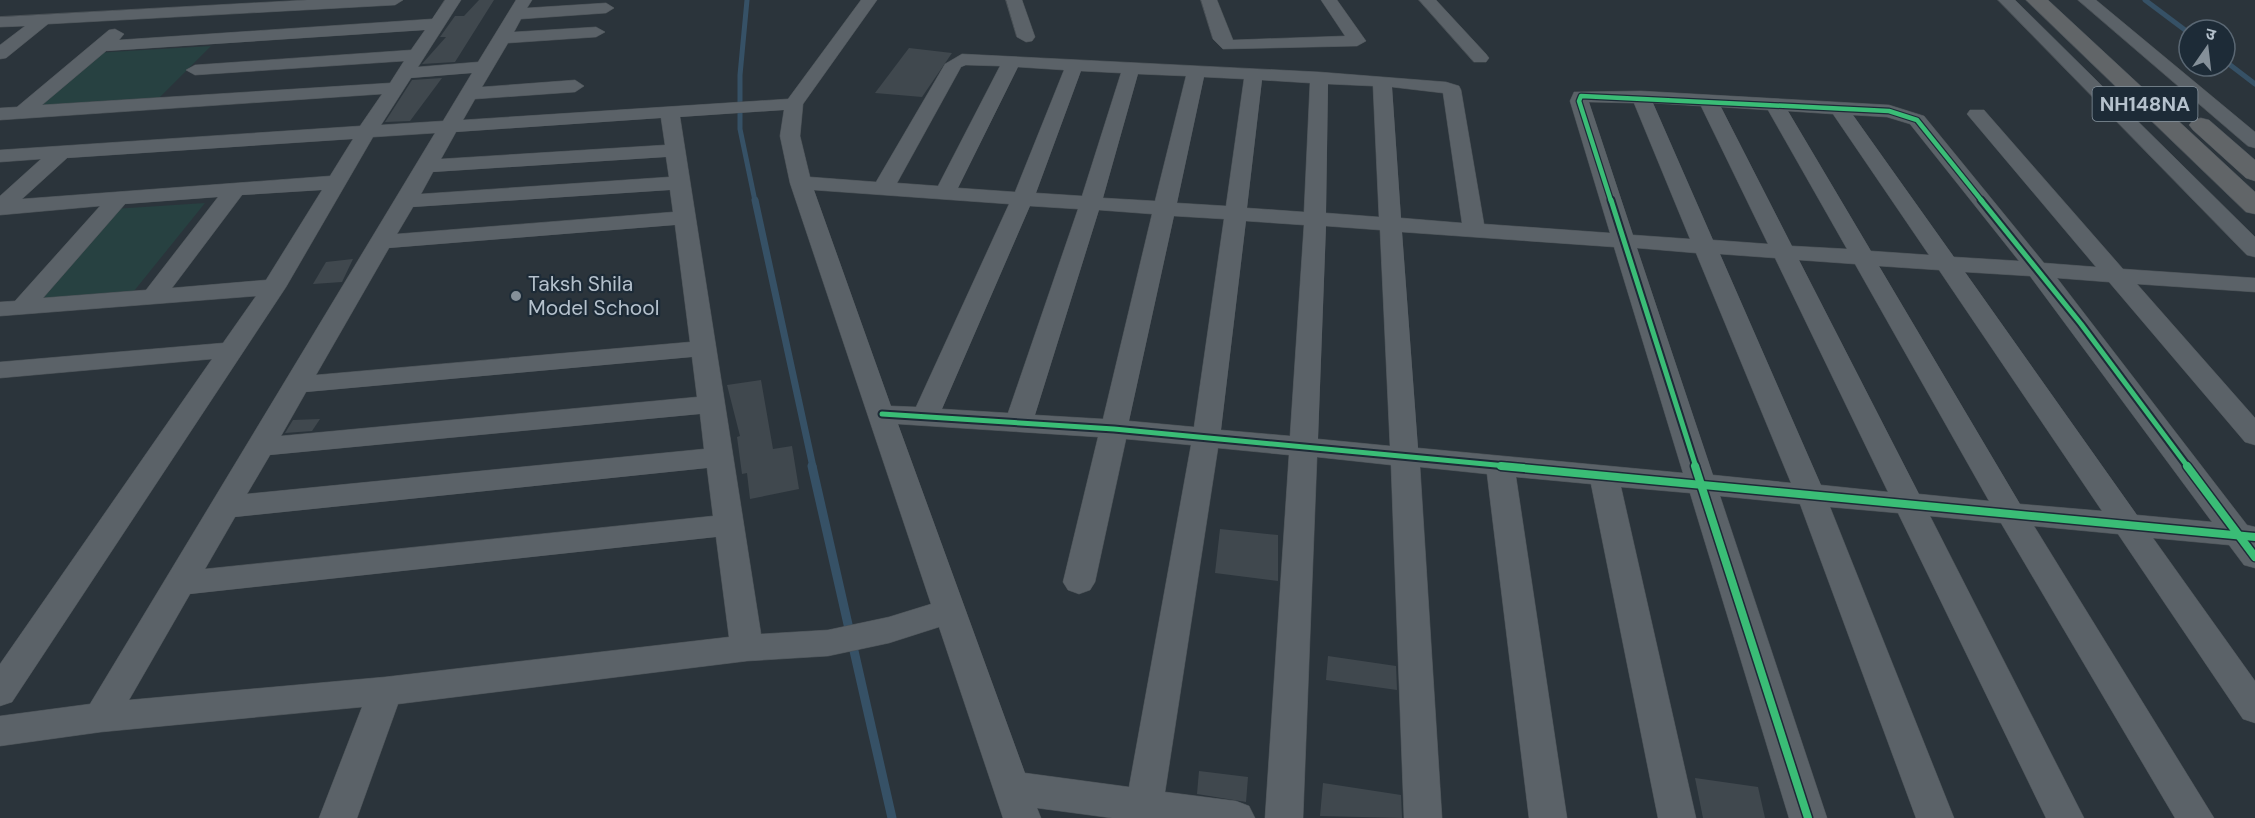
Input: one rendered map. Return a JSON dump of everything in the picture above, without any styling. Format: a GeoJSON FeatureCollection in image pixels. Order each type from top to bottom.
{"type":"FeatureCollection","features":[{"type":"Feature","properties":{"kind":"highway","name":"NH148NA"},"geometry":{"type":"LineString","coordinates":[[2036,0],[2255,206]]}},
{"type":"Feature","properties":{"kind":"highway","name":"NH148NA"},"geometry":{"type":"LineString","coordinates":[[2065,0],[2255,173]]}},
{"type":"Feature","properties":{"kind":"street"},"geometry":{"type":"LineString","coordinates":[[22,113],[151,0]]}},
{"type":"Feature","properties":{"kind":"street"},"geometry":{"type":"LineString","coordinates":[[0,22],[395,0]]}},
{"type":"Feature","properties":{"kind":"street"},"geometry":{"type":"LineString","coordinates":[[0,692],[229,350],[274,287],[366,133],[453,0]]}},
{"type":"Feature","properties":{"kind":"street"},"geometry":{"type":"LineString","coordinates":[[869,0],[794,104],[790,136],[801,183],[1017,803],[1144,807],[1236,818]]}},
{"type":"Feature","properties":{"kind":"street"},"geometry":{"type":"LineString","coordinates":[[1014,0],[1026,37]]}},
{"type":"Feature","properties":{"kind":"street"},"geometry":{"type":"LineString","coordinates":[[1209,0],[1222,39],[1229,45],[1357,40],[1329,0]]}},
{"type":"Feature","properties":{"kind":"street"},"geometry":{"type":"LineString","coordinates":[[1427,0],[1480,58]]}},
{"type":"Feature","properties":{"kind":"street"},"geometry":{"type":"LineString","coordinates":[[2006,0],[2255,250]]}},
{"type":"Feature","properties":{"kind":"street"},"geometry":{"type":"LineString","coordinates":[[2086,0],[2255,142]]}},
{"type":"Feature","properties":{"kind":"street"},"geometry":{"type":"LineString","coordinates":[[101,717],[520,7],[606,8]]}},
{"type":"Feature","properties":{"kind":"street"},"geometry":{"type":"LineString","coordinates":[[0,54],[43,20]]}},
{"type":"Feature","properties":{"kind":"street"},"geometry":{"type":"LineString","coordinates":[[101,46],[437,24]]}},
{"type":"Feature","properties":{"kind":"street"},"geometry":{"type":"LineString","coordinates":[[292,96],[341,31]]}},
{"type":"Feature","properties":{"kind":"street"},"geometry":{"type":"LineString","coordinates":[[501,38],[596,32]]}},
{"type":"Feature","properties":{"kind":"street"},"geometry":{"type":"LineString","coordinates":[[195,70],[417,55]]}},
{"type":"Feature","properties":{"kind":"street"},"geometry":{"type":"LineString","coordinates":[[883,189],[954,64],[968,58],[1382,81],[1439,86],[1452,90],[1474,230]]}},
{"type":"Feature","properties":{"kind":"street"},"geometry":{"type":"LineString","coordinates":[[945,193],[1012,61]]}},
{"type":"Feature","properties":{"kind":"street"},"geometry":{"type":"LineString","coordinates":[[926,415],[1023,198],[1075,64]]}},
{"type":"Feature","properties":{"kind":"street"},"geometry":{"type":"LineString","coordinates":[[0,114],[292,96],[483,67]]}},
{"type":"Feature","properties":{"kind":"street"},"geometry":{"type":"LineString","coordinates":[[1019,421],[1091,203],[1131,68]]}},
{"type":"Feature","properties":{"kind":"street"},"geometry":{"type":"LineString","coordinates":[[1079,582],[1196,71]]}},
{"type":"Feature","properties":{"kind":"street"},"geometry":{"type":"LineString","coordinates":[[1144,807],[1206,439],[1254,74]]}},
{"type":"Feature","properties":{"kind":"street"},"geometry":{"type":"LineString","coordinates":[[1284,818],[1315,219],[1319,77]]}},
{"type":"Feature","properties":{"kind":"street"},"geometry":{"type":"LineString","coordinates":[[1382,81],[1405,458],[1423,818]]}},
{"type":"Feature","properties":{"kind":"street"},"geometry":{"type":"LineString","coordinates":[[467,94],[574,86]]}},
{"type":"Feature","properties":{"kind":"street"},"geometry":{"type":"LineString","coordinates":[[1808,818],[1621,240],[1579,101],[1581,96],[1774,103],[1889,111],[1917,120],[2035,270],[2088,333],[2250,543]]}},
{"type":"Feature","properties":{"kind":"street"},"geometry":{"type":"LineString","coordinates":[[1641,97],[1811,495],[1935,818]]}},
{"type":"Feature","properties":{"kind":"street"},"geometry":{"type":"LineString","coordinates":[[1708,100],[2065,818]]}},
{"type":"Feature","properties":{"kind":"street"},"geometry":{"type":"LineString","coordinates":[[1774,103],[2011,514],[2195,818]]}},
{"type":"Feature","properties":{"kind":"street"},"geometry":{"type":"LineString","coordinates":[[0,156],[794,104]]}},
{"type":"Feature","properties":{"kind":"street"},"geometry":{"type":"LineString","coordinates":[[1839,108],[2255,709]]}},
{"type":"Feature","properties":{"kind":"street"},"geometry":{"type":"LineString","coordinates":[[670,113],[747,648]]}},
{"type":"Feature","properties":{"kind":"street"},"geometry":{"type":"LineString","coordinates":[[1977,114],[2255,436]]}},
{"type":"Feature","properties":{"kind":"street"},"geometry":{"type":"LineString","coordinates":[[426,166],[675,150]]}},
{"type":"Feature","properties":{"kind":"street"},"geometry":{"type":"LineString","coordinates":[[0,207],[62,152]]}},
{"type":"Feature","properties":{"kind":"street"},"geometry":{"type":"LineString","coordinates":[[0,207],[338,182]]}},
{"type":"Feature","properties":{"kind":"street"},"geometry":{"type":"LineString","coordinates":[[405,201],[680,183]]}},
{"type":"Feature","properties":{"kind":"street"},"geometry":{"type":"LineString","coordinates":[[801,183],[2255,285]]}},
{"type":"Feature","properties":{"kind":"street"},"geometry":{"type":"LineString","coordinates":[[153,297],[235,190]]}},
{"type":"Feature","properties":{"kind":"street"},"geometry":{"type":"LineString","coordinates":[[11,308],[119,198]]}},
{"type":"Feature","properties":{"kind":"street"},"geometry":{"type":"LineString","coordinates":[[381,242],[685,218]]}},
{"type":"Feature","properties":{"kind":"street"},"geometry":{"type":"LineString","coordinates":[[11,308],[274,287]]}},
{"type":"Feature","properties":{"kind":"street"},"geometry":{"type":"LineString","coordinates":[[297,385],[704,348]]}},
{"type":"Feature","properties":{"kind":"street"},"geometry":{"type":"LineString","coordinates":[[0,370],[229,350]]}},
{"type":"Feature","properties":{"kind":"street"},"geometry":{"type":"LineString","coordinates":[[261,447],[711,404]]}},
{"type":"Feature","properties":{"kind":"street"},"geometry":{"type":"LineString","coordinates":[[882,414],[1019,421],[1114,429],[1302,449],[2011,514],[2130,526],[2250,543]]}},
{"type":"Feature","properties":{"kind":"street"},"geometry":{"type":"LineString","coordinates":[[226,507],[719,457]]}},
{"type":"Feature","properties":{"kind":"street"},"geometry":{"type":"LineString","coordinates":[[1500,466],[1548,818]]}},
{"type":"Feature","properties":{"kind":"street"},"geometry":{"type":"LineString","coordinates":[[1604,477],[1677,818]]}},
{"type":"Feature","properties":{"kind":"street"},"geometry":{"type":"LineString","coordinates":[[181,583],[729,525]]}},
{"type":"Feature","properties":{"kind":"street"},"geometry":{"type":"LineString","coordinates":[[0,731],[101,717],[385,691],[747,648],[828,643],[890,630],[950,611]]}},
{"type":"Feature","properties":{"kind":"street"},"geometry":{"type":"LineString","coordinates":[[338,818],[385,691]]}},
{"type":"Feature","properties":{"kind":"green space"},"geometry":{"type":"Polygon","coordinates":[[[211,46],[155,102],[27,110],[94,53],[211,46]]]}},
{"type":"Feature","properties":{"kind":"green space"},"geometry":{"type":"Polygon","coordinates":[[[205,203],[130,296],[27,304],[113,209],[205,203]]]}},
{"type":"Feature","properties":{"kind":"building"},"geometry":{"type":"Polygon","coordinates":[[[479,0],[494,0],[455,62],[422,64],[446,37],[440,37],[455,16],[464,16],[479,0]]]}},
{"type":"Feature","properties":{"kind":"building"},"geometry":{"type":"Polygon","coordinates":[[[909,48],[952,53],[922,97],[875,93],[909,48]]]}},
{"type":"Feature","properties":{"kind":"building"},"geometry":{"type":"Polygon","coordinates":[[[442,78],[410,121],[385,122],[412,80],[442,78]]]}},
{"type":"Feature","properties":{"kind":"building"},"geometry":{"type":"Polygon","coordinates":[[[353,259],[342,282],[313,284],[326,262],[353,259]]]}},
{"type":"Feature","properties":{"kind":"building"},"geometry":{"type":"Polygon","coordinates":[[[761,380],[773,449],[792,446],[799,489],[750,499],[747,473],[742,474],[737,437],[740,436],[727,385],[761,380]]]}},
{"type":"Feature","properties":{"kind":"building"},"geometry":{"type":"Polygon","coordinates":[[[320,419],[312,431],[285,433],[293,420],[320,419]]]}},
{"type":"Feature","properties":{"kind":"building"},"geometry":{"type":"Polygon","coordinates":[[[1220,529],[1278,535],[1278,581],[1215,573],[1220,529]]]}},
{"type":"Feature","properties":{"kind":"building"},"geometry":{"type":"Polygon","coordinates":[[[1328,656],[1396,666],[1397,690],[1326,680],[1328,656]]]}},
{"type":"Feature","properties":{"kind":"building"},"geometry":{"type":"Polygon","coordinates":[[[1199,771],[1248,777],[1246,802],[1197,794],[1199,771]]]}},
{"type":"Feature","properties":{"kind":"building"},"geometry":{"type":"Polygon","coordinates":[[[1695,778],[1758,787],[1765,818],[1703,818],[1695,778]]]}},
{"type":"Feature","properties":{"kind":"building"},"geometry":{"type":"Polygon","coordinates":[[[1323,783],[1401,795],[1402,818],[1320,816],[1323,783]]]}},
{"type":"Feature","properties":{"kind":"waterway"},"geometry":{"type":"LineString","coordinates":[[747,0],[740,75],[740,129],[755,201]]}},
{"type":"Feature","properties":{"kind":"waterway"},"geometry":{"type":"LineString","coordinates":[[2145,0],[2177,24]]}},
{"type":"Feature","properties":{"kind":"waterway"},"geometry":{"type":"LineString","coordinates":[[2237,70],[2255,84]]}},
{"type":"Feature","properties":{"kind":"waterway"},"geometry":{"type":"LineString","coordinates":[[755,200],[813,467]]}},
{"type":"Feature","properties":{"kind":"waterway"},"geometry":{"type":"LineString","coordinates":[[812,466],[892,818]]}},
{"type":"Feature","properties":{"kind":"cycle path"},"geometry":{"type":"LineString","coordinates":[[1808,818],[1579,101],[1581,96],[1641,97],[1889,111],[1917,120],[2081,324],[2255,557]]}},
{"type":"Feature","properties":{"kind":"cycle path"},"geometry":{"type":"LineString","coordinates":[[882,414],[1114,429],[2255,537]]}},
{"type":"Feature","properties":{"kind":"place","name":"Taksh Shila Model School"},"geometry":{"type":"Point","coordinates":[516,296]}}]}
